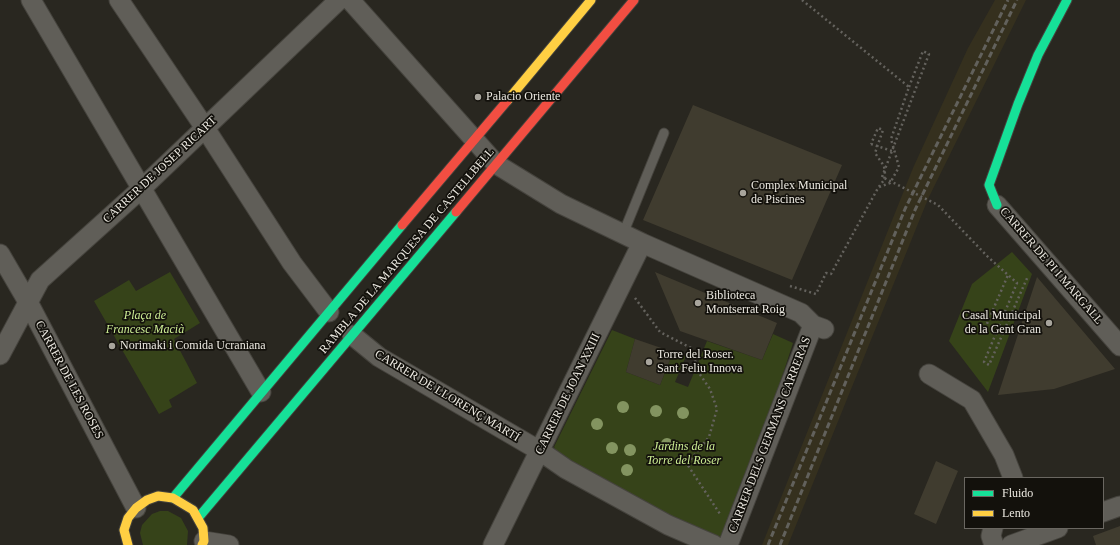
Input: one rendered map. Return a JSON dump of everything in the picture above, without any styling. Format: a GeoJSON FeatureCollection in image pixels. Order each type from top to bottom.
{"type":"FeatureCollection","features":[{"type":"Feature","properties":{"kind":"street"},"geometry":{"type":"LineString","coordinates":[[31,0],[141,190],[261,392]]}},
{"type":"Feature","properties":{"kind":"street"},"geometry":{"type":"LineString","coordinates":[[119,0],[205,128],[292,263],[329,312]]}},
{"type":"Feature","properties":{"kind":"street","name":"CARRER DE JOSEP RICART"},"geometry":{"type":"LineString","coordinates":[[0,355],[40,280],[141,190],[339,0]]}},
{"type":"Feature","properties":{"kind":"street"},"geometry":{"type":"LineString","coordinates":[[350,0],[496,164],[561,204],[642,243]]}},
{"type":"Feature","properties":{"kind":"street","name":"RAMBLA DE LA MARQUESA DE CASTELLBELL"},"geometry":{"type":"LineString","coordinates":[[173,498],[592,0]]}},
{"type":"Feature","properties":{"kind":"street","name":"RAMBLA DE LA MARQUESA DE CASTELLBELL"},"geometry":{"type":"LineString","coordinates":[[198,518],[634,0]]}},
{"type":"Feature","properties":{"kind":"street"},"geometry":{"type":"LineString","coordinates":[[997,204],[989,185],[1018,104],[1035,62],[1067,0]]}},
{"type":"Feature","properties":{"kind":"street","name":"CARRER DE PI I MARGALL"},"geometry":{"type":"LineString","coordinates":[[997,204],[1120,346]]}},
{"type":"Feature","properties":{"kind":"street","name":"CARRER DELS GERMANS CARRERAS"},"geometry":{"type":"LineString","coordinates":[[642,243],[801,313],[819,327],[728,545]]}},
{"type":"Feature","properties":{"kind":"street","name":"CARRER DE JOAN XXIII"},"geometry":{"type":"LineString","coordinates":[[493,545],[642,243]]}},
{"type":"Feature","properties":{"kind":"street","name":"CARRER DE LES ROSES"},"geometry":{"type":"LineString","coordinates":[[0,254],[28,302],[136,508]]}},
{"type":"Feature","properties":{"kind":"street","name":"CARRER DE LLORENÇ MARTÍ"},"geometry":{"type":"LineString","coordinates":[[352,335],[379,357],[540,451],[566,469],[668,525],[714,545]]}},
{"type":"Feature","properties":{"kind":"street"},"geometry":{"type":"LineString","coordinates":[[929,374],[972,400],[1004,455],[1013,477]]}},
{"type":"Feature","properties":{"kind":"street"},"geometry":{"type":"LineString","coordinates":[[1002,477],[1004,455]]}},
{"type":"Feature","properties":{"kind":"street"},"geometry":{"type":"LineString","coordinates":[[117,545],[128,518],[136,508],[147,500],[158,496],[173,498],[193,510],[203,528],[203,543],[229,545]]}},
{"type":"Feature","properties":{"kind":"street"},"geometry":{"type":"LineString","coordinates":[[1104,512],[1120,506]]}},
{"type":"Feature","properties":{"kind":"street"},"geometry":{"type":"LineString","coordinates":[[993,529],[991,536],[994,545]]}},
{"type":"Feature","properties":{"kind":"street"},"geometry":{"type":"LineString","coordinates":[[1011,545],[1033,532],[1051,529]]}},
{"type":"Feature","properties":{"kind":"street"},"geometry":{"type":"LineString","coordinates":[[124,530],[128,545]]}},
{"type":"Feature","properties":{"kind":"lane"},"geometry":{"type":"LineString","coordinates":[[623,234],[664,132]]}},
{"type":"Feature","properties":{"kind":"path"},"geometry":{"type":"LineString","coordinates":[[802,0],[909,87]]}},
{"type":"Feature","properties":{"kind":"path"},"geometry":{"type":"LineString","coordinates":[[878,188],[890,183],[899,168],[891,139],[923,51],[929,54],[892,151],[882,177],[938,205],[1017,283],[984,362],[989,365],[1028,276]]}},
{"type":"Feature","properties":{"kind":"path"},"geometry":{"type":"LineString","coordinates":[[783,283],[816,294],[826,273],[831,274],[878,188],[884,180],[884,166],[875,153],[883,130],[878,128],[871,144],[892,151]]}},
{"type":"Feature","properties":{"kind":"path"},"geometry":{"type":"LineString","coordinates":[[983,333],[1008,275]]}},
{"type":"Feature","properties":{"kind":"path"},"geometry":{"type":"LineString","coordinates":[[632,295],[660,332],[691,348],[699,372],[710,389],[717,409],[710,437],[687,464],[722,517]]}},
{"type":"Feature","properties":{"kind":"shaded area"},"geometry":{"type":"Polygon","coordinates":[[[995,0],[1026,0],[928,199],[788,545],[762,545],[913,168],[968,48],[995,0]]]}},
{"type":"Feature","properties":{"kind":"green space"},"geometry":{"type":"Polygon","coordinates":[[[1012,252],[1032,274],[988,392],[949,341],[972,284],[1012,252]]]}},
{"type":"Feature","properties":{"kind":"green space","name":"Plaça de Francesc Macià"},"geometry":{"type":"Polygon","coordinates":[[[170,272],[200,323],[174,339],[197,383],[169,400],[172,407],[159,414],[94,301],[129,280],[136,291],[170,272]]]}},
{"type":"Feature","properties":{"kind":"green space","name":"Jardins de la Torre del Roser"},"geometry":{"type":"Polygon","coordinates":[[[612,330],[635,339],[626,372],[660,385],[673,352],[686,356],[675,382],[688,387],[707,341],[762,360],[773,334],[793,343],[755,460],[720,545],[560,458],[554,447],[612,330]]]}},
{"type":"Feature","properties":{"kind":"green space"},"geometry":{"type":"Polygon","coordinates":[[[160,511],[168,511],[181,518],[188,531],[187,545],[143,545],[140,533],[142,525],[152,514],[160,511]]]}},
{"type":"Feature","properties":{"kind":"building","name":"Complex Municipal de Piscines"},"geometry":{"type":"Polygon","coordinates":[[[693,105],[842,165],[792,280],[643,220],[693,105]]]}},
{"type":"Feature","properties":{"kind":"building","name":"Biblioteca Montserrat Roig"},"geometry":{"type":"Polygon","coordinates":[[[655,272],[777,323],[762,360],[680,331],[655,272]]]}},
{"type":"Feature","properties":{"kind":"building","name":"Casal Municipal de la Gent Gran"},"geometry":{"type":"Polygon","coordinates":[[[1037,277],[1115,369],[1054,389],[998,395],[1037,277]]]}},
{"type":"Feature","properties":{"kind":"building","name":"Torre del Roser. Sant Feliu Innova"},"geometry":{"type":"Polygon","coordinates":[[[635,339],[673,352],[660,385],[626,372],[635,339]]]}},
{"type":"Feature","properties":{"kind":"building"},"geometry":{"type":"Polygon","coordinates":[[[936,461],[958,471],[936,524],[914,514],[936,461]]]}},
{"type":"Feature","properties":{"kind":"building"},"geometry":{"type":"Polygon","coordinates":[[[1120,526],[1120,545],[1096,545],[1093,536],[1120,526]]]}},
{"type":"Feature","properties":{"kind":"railway"},"geometry":{"type":"LineString","coordinates":[[768,545],[905,209],[1008,0]]}},
{"type":"Feature","properties":{"kind":"railway"},"geometry":{"type":"LineString","coordinates":[[780,545],[915,210],[1017,0]]}},
{"type":"Feature","properties":{"kind":"traffic: fast"},"geometry":{"type":"LineString","coordinates":[[997,205],[989,185],[1018,104],[1038,55],[1067,0]]}},
{"type":"Feature","properties":{"kind":"traffic: fast"},"geometry":{"type":"LineString","coordinates":[[198,518],[456,212]]}},
{"type":"Feature","properties":{"kind":"traffic: fast"},"geometry":{"type":"LineString","coordinates":[[173,498],[402,225]]}},
{"type":"Feature","properties":{"kind":"traffic: slow"},"geometry":{"type":"LineString","coordinates":[[507,101],[591,0]]}},
{"type":"Feature","properties":{"kind":"traffic: slow"},"geometry":{"type":"LineString","coordinates":[[128,545],[124,530],[128,518],[136,508],[147,500],[158,496],[173,498],[193,510],[203,528],[204,541],[202,545]]}},
{"type":"Feature","properties":{"kind":"traffic: jam"},"geometry":{"type":"LineString","coordinates":[[456,212],[634,0]]}},
{"type":"Feature","properties":{"kind":"traffic: jam"},"geometry":{"type":"LineString","coordinates":[[402,225],[507,101]]}},
{"type":"Feature","properties":{"kind":"place","name":"Palacio Oriente"},"geometry":{"type":"Point","coordinates":[478,97]}},
{"type":"Feature","properties":{"kind":"place","name":"Complex Municipal de Piscines"},"geometry":{"type":"Point","coordinates":[743,193]}},
{"type":"Feature","properties":{"kind":"place","name":"Biblioteca Montserrat Roig"},"geometry":{"type":"Point","coordinates":[698,303]}},
{"type":"Feature","properties":{"kind":"place","name":"Casal Municipal de la Gent Gran"},"geometry":{"type":"Point","coordinates":[1049,323]}},
{"type":"Feature","properties":{"kind":"place","name":"Norimaki i Comida Ucraniana"},"geometry":{"type":"Point","coordinates":[112,346]}},
{"type":"Feature","properties":{"kind":"place","name":"Torre del Roser. Sant Feliu Innova"},"geometry":{"type":"Point","coordinates":[649,362]}}]}
